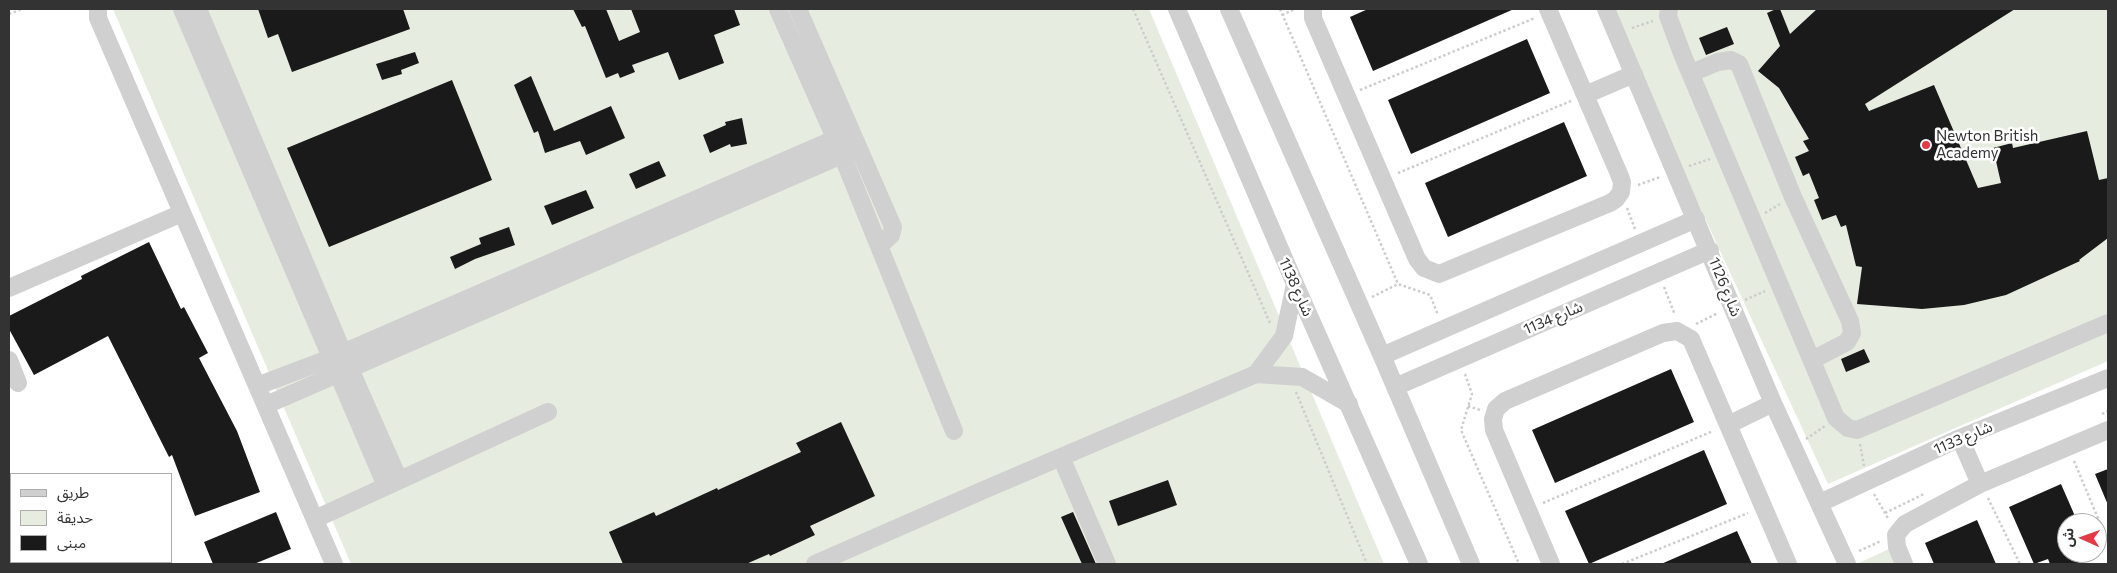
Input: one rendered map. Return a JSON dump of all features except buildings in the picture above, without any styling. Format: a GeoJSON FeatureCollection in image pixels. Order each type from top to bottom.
{"type":"FeatureCollection","features":[{"type":"Feature","properties":{"kind":"street"},"geometry":{"type":"LineString","coordinates":[[182,9],[392,483]]}},
{"type":"Feature","properties":{"kind":"street"},"geometry":{"type":"LineString","coordinates":[[198,9],[340,363]]}},
{"type":"Feature","properties":{"kind":"street"},"geometry":{"type":"LineString","coordinates":[[778,9],[847,144],[893,227],[891,235],[879,246],[954,431]]}},
{"type":"Feature","properties":{"kind":"street"},"geometry":{"type":"LineString","coordinates":[[798,9],[847,144]]}},
{"type":"Feature","properties":{"kind":"street","name":"شارع 1138"},"geometry":{"type":"LineString","coordinates":[[1177,9],[1295,284],[1420,564]]}},
{"type":"Feature","properties":{"kind":"street"},"geometry":{"type":"LineString","coordinates":[[1313,9],[1314,18],[1417,259],[1429,272],[1444,273],[1610,203],[1619,196],[1622,182],[1619,174],[1549,11]]}},
{"type":"Feature","properties":{"kind":"street","name":"شارع 1126"},"geometry":{"type":"LineString","coordinates":[[1606,9],[1710,250],[1773,403],[1845,561]]}},
{"type":"Feature","properties":{"kind":"street"},"geometry":{"type":"LineString","coordinates":[[95,12],[334,564]]}},
{"type":"Feature","properties":{"kind":"street"},"geometry":{"type":"LineString","coordinates":[[1230,12],[1359,302],[1471,564]]}},
{"type":"Feature","properties":{"kind":"street"},"geometry":{"type":"LineString","coordinates":[[1668,12],[1691,73],[1836,418],[1848,428],[1858,430],[2108,323]]}},
{"type":"Feature","properties":{"kind":"street"},"geometry":{"type":"LineString","coordinates":[[1691,73],[1718,62],[1731,60],[1739,64],[1793,197],[1850,322],[1852,334],[1847,342],[1812,360]]}},
{"type":"Feature","properties":{"kind":"street"},"geometry":{"type":"LineString","coordinates":[[1585,95],[1634,74]]}},
{"type":"Feature","properties":{"kind":"street"},"geometry":{"type":"LineString","coordinates":[[266,405],[340,363],[847,144]]}},
{"type":"Feature","properties":{"kind":"street"},"geometry":{"type":"LineString","coordinates":[[9,288],[182,213]]}},
{"type":"Feature","properties":{"kind":"street"},"geometry":{"type":"LineString","coordinates":[[1382,356],[1696,219]]}},
{"type":"Feature","properties":{"kind":"street","name":"شارع 1134"},"geometry":{"type":"LineString","coordinates":[[1395,387],[1710,250]]}},
{"type":"Feature","properties":{"kind":"street"},"geometry":{"type":"LineString","coordinates":[[1256,374],[1284,336],[1295,284]]}},
{"type":"Feature","properties":{"kind":"street"},"geometry":{"type":"LineString","coordinates":[[1551,564],[1494,430],[1493,414],[1505,402],[1663,333],[1677,331],[1692,339],[1788,564]]}},
{"type":"Feature","properties":{"kind":"street"},"geometry":{"type":"LineString","coordinates":[[9,360],[18,383]]}},
{"type":"Feature","properties":{"kind":"street"},"geometry":{"type":"LineString","coordinates":[[257,386],[340,363]]}},
{"type":"Feature","properties":{"kind":"street"},"geometry":{"type":"LineString","coordinates":[[815,564],[1256,374],[1302,377],[1349,404]]}},
{"type":"Feature","properties":{"kind":"street","name":"شارع 1133"},"geometry":{"type":"LineString","coordinates":[[1820,504],[1960,438],[2108,378]]}},
{"type":"Feature","properties":{"kind":"street"},"geometry":{"type":"LineString","coordinates":[[1728,425],[1773,403]]}},
{"type":"Feature","properties":{"kind":"street"},"geometry":{"type":"LineString","coordinates":[[315,519],[548,412]]}},
{"type":"Feature","properties":{"kind":"street"},"geometry":{"type":"LineString","coordinates":[[1904,564],[1896,547],[1896,534],[1905,524],[1980,484],[2108,430]]}},
{"type":"Feature","properties":{"kind":"street"},"geometry":{"type":"LineString","coordinates":[[1960,438],[1980,484]]}},
{"type":"Feature","properties":{"kind":"street"},"geometry":{"type":"LineString","coordinates":[[1060,457],[1107,564]]}},
{"type":"Feature","properties":{"kind":"path"},"geometry":{"type":"LineString","coordinates":[[9,14],[22,9]]}},
{"type":"Feature","properties":{"kind":"path"},"geometry":{"type":"LineString","coordinates":[[1133,9],[1270,324],[1284,336]]}},
{"type":"Feature","properties":{"kind":"path"},"geometry":{"type":"LineString","coordinates":[[1280,9],[1398,284]]}},
{"type":"Feature","properties":{"kind":"path"},"geometry":{"type":"LineString","coordinates":[[1282,14],[1296,9]]}},
{"type":"Feature","properties":{"kind":"path"},"geometry":{"type":"LineString","coordinates":[[1347,96],[1549,11]]}},
{"type":"Feature","properties":{"kind":"path"},"geometry":{"type":"LineString","coordinates":[[1616,33],[1668,12]]}},
{"type":"Feature","properties":{"kind":"path"},"geometry":{"type":"LineString","coordinates":[[1382,179],[1585,95]]}},
{"type":"Feature","properties":{"kind":"path"},"geometry":{"type":"LineString","coordinates":[[1359,302],[1398,284],[1430,295],[1441,322],[1435,332]]}},
{"type":"Feature","properties":{"kind":"path"},"geometry":{"type":"LineString","coordinates":[[1448,364],[1464,372],[1472,394],[1461,430],[1519,564]]}},
{"type":"Feature","properties":{"kind":"path"},"geometry":{"type":"LineString","coordinates":[[1302,377],[1296,392],[1367,564]]}},
{"type":"Feature","properties":{"kind":"path"},"geometry":{"type":"LineString","coordinates":[[1794,447],[1836,418]]}},
{"type":"Feature","properties":{"kind":"path"},"geometry":{"type":"LineString","coordinates":[[1528,510],[1728,425]]}},
{"type":"Feature","properties":{"kind":"path"},"geometry":{"type":"LineString","coordinates":[[2068,447],[2108,542]]}},
{"type":"Feature","properties":{"kind":"path"},"geometry":{"type":"LineString","coordinates":[[1980,484],[2020,564]]}},
{"type":"Feature","properties":{"kind":"path"},"geometry":{"type":"LineString","coordinates":[[1622,564],[1764,506]]}},
{"type":"Feature","properties":{"kind":"path"},"geometry":{"type":"LineString","coordinates":[[1845,561],[1896,534]]}},
{"type":"Feature","properties":{"kind":"green space"},"geometry":{"type":"Polygon","coordinates":[[[113,9],[1149,9],[1384,564],[351,564],[113,9]]]}},
{"type":"Feature","properties":{"kind":"green space","name":"Newton British Academy"},"geometry":{"type":"Polygon","coordinates":[[[1608,9],[2108,9],[2108,361],[1828,484],[1608,9]]]}},
{"type":"Feature","properties":{"kind":"green space"},"geometry":{"type":"Polygon","coordinates":[[[1889,549],[1895,564],[1859,564],[1859,563],[1889,549]]]}},
{"type":"Feature","properties":{"kind":"place","name":"Newton British Academy"},"geometry":{"type":"Point","coordinates":[1926,145]}}]}
